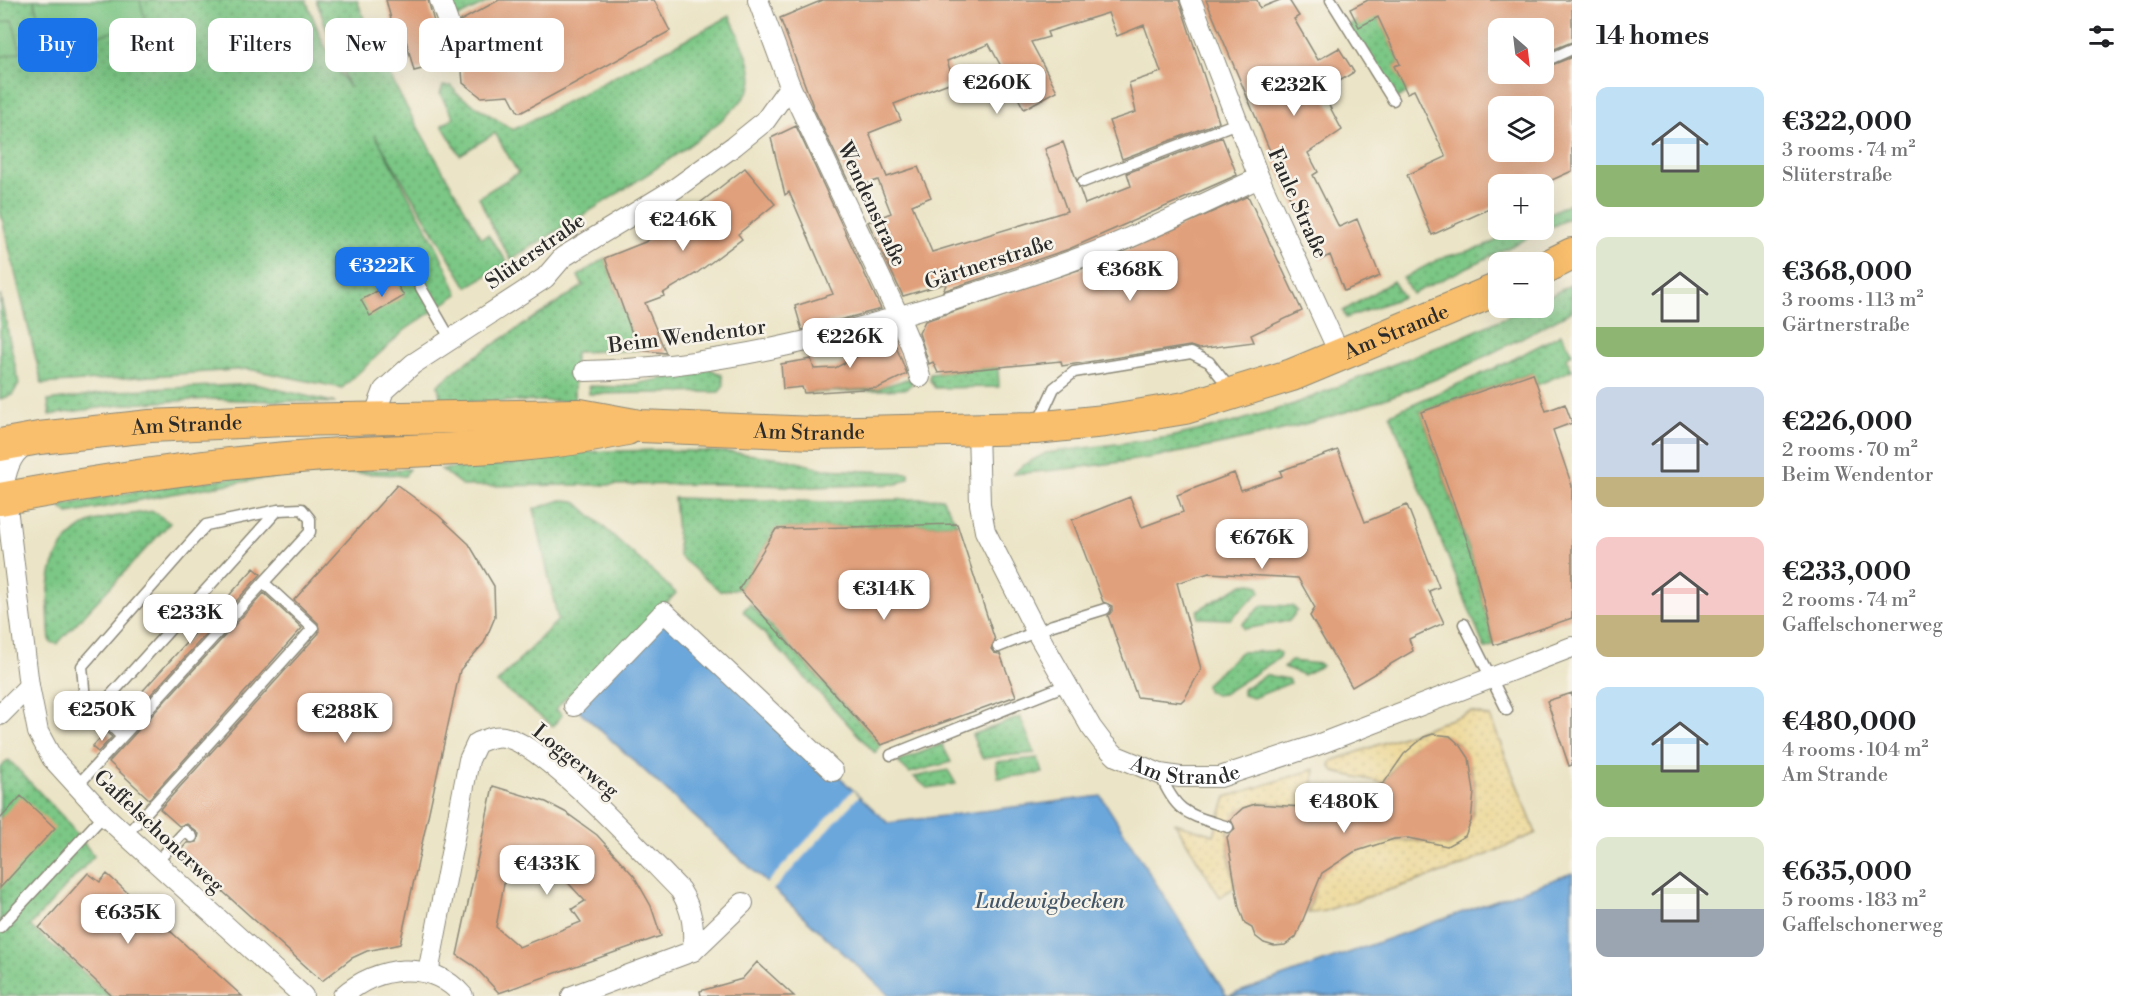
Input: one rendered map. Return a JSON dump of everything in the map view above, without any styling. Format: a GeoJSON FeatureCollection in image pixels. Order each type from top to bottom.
{"type":"FeatureCollection","features":[{"type":"Feature","properties":{"kind":"main road"},"geometry":{"type":"LineString","coordinates":[[1554,263],[1572,254]]}},
{"type":"Feature","properties":{"kind":"main road","name":"Am Strande"},"geometry":{"type":"LineString","coordinates":[[0,445],[39,438],[150,426],[373,418],[580,415],[640,426],[814,433],[1035,428],[1105,421],[1162,411],[1235,394],[1341,357],[1488,293]]}},
{"type":"Feature","properties":{"kind":"main road","name":"Am Strande"},"geometry":{"type":"LineString","coordinates":[[311,456],[373,418]]}},
{"type":"Feature","properties":{"kind":"main road","name":"Am Strande"},"geometry":{"type":"LineString","coordinates":[[2,497],[163,472],[311,456],[490,449],[578,440],[640,426]]}},
{"type":"Feature","properties":{"kind":"street"},"geometry":{"type":"LineString","coordinates":[[440,0],[447,18]]}},
{"type":"Feature","properties":{"kind":"street","name":"Wendenstraße"},"geometry":{"type":"LineString","coordinates":[[760,0],[790,86],[899,317],[912,348],[920,377]]}},
{"type":"Feature","properties":{"kind":"street","name":"Faule Straße"},"geometry":{"type":"LineString","coordinates":[[1191,0],[1259,178],[1341,357]]}},
{"type":"Feature","properties":{"kind":"street","name":"Slüterstraße"},"geometry":{"type":"LineString","coordinates":[[373,418],[384,390],[413,364],[545,278],[563,257],[676,188],[734,146],[765,121],[790,86]]}},
{"type":"Feature","properties":{"kind":"street","name":"Gärtnerstraße"},"geometry":{"type":"LineString","coordinates":[[899,317],[1060,265],[1109,246],[1259,178]]}},
{"type":"Feature","properties":{"kind":"street","name":"Beim Wendentor"},"geometry":{"type":"LineString","coordinates":[[585,371],[639,370],[760,352],[899,317]]}},
{"type":"Feature","properties":{"kind":"street","name":"Am Strande"},"geometry":{"type":"LineString","coordinates":[[978,429],[980,504],[985,531],[1036,631],[1091,727],[1116,756],[1160,774],[1180,777],[1220,777],[1317,745],[1572,647]]}},
{"type":"Feature","properties":{"kind":"street","name":"Gaffelschonerweg"},"geometry":{"type":"LineString","coordinates":[[39,438],[15,453],[7,466],[2,497],[29,686],[38,732],[52,758],[76,787],[104,815],[303,996]]}},
{"type":"Feature","properties":{"kind":"street"},"geometry":{"type":"LineString","coordinates":[[574,706],[664,612],[833,771]]}},
{"type":"Feature","properties":{"kind":"street"},"geometry":{"type":"LineString","coordinates":[[0,716],[29,686]]}},
{"type":"Feature","properties":{"kind":"street","name":"Loggerweg"},"geometry":{"type":"LineString","coordinates":[[428,973],[469,760],[477,743],[502,736],[524,744],[568,780],[680,890],[691,909],[694,927],[693,951]]}},
{"type":"Feature","properties":{"kind":"street"},"geometry":{"type":"LineString","coordinates":[[572,996],[693,951],[743,903]]}},
{"type":"Feature","properties":{"kind":"street"},"geometry":{"type":"LineString","coordinates":[[343,996],[358,982],[380,972],[404,969],[428,973],[445,980],[464,996]]}},
{"type":"Feature","properties":{"kind":"lane"},"geometry":{"type":"LineString","coordinates":[[1331,0],[1393,100]]}},
{"type":"Feature","properties":{"kind":"lane"},"geometry":{"type":"LineString","coordinates":[[1554,57],[1572,49]]}},
{"type":"Feature","properties":{"kind":"lane"},"geometry":{"type":"LineString","coordinates":[[1083,182],[1237,123]]}},
{"type":"Feature","properties":{"kind":"lane"},"geometry":{"type":"LineString","coordinates":[[402,255],[450,338]]}},
{"type":"Feature","properties":{"kind":"lane"},"geometry":{"type":"LineString","coordinates":[[1035,428],[1054,388],[1074,372],[1191,353],[1209,362],[1235,394]]}},
{"type":"Feature","properties":{"kind":"lane"},"geometry":{"type":"LineString","coordinates":[[76,787],[264,584],[310,532],[310,519],[302,509],[278,510],[206,525],[82,666],[85,700],[122,737]]}},
{"type":"Feature","properties":{"kind":"lane"},"geometry":{"type":"LineString","coordinates":[[111,726],[110,696],[278,510]]}},
{"type":"Feature","properties":{"kind":"lane"},"geometry":{"type":"LineString","coordinates":[[126,835],[313,628],[264,584]]}},
{"type":"Feature","properties":{"kind":"lane"},"geometry":{"type":"LineString","coordinates":[[998,647],[1036,631],[1105,609]]}},
{"type":"Feature","properties":{"kind":"lane"},"geometry":{"type":"LineString","coordinates":[[1464,624],[1494,676],[1506,710]]}},
{"type":"Feature","properties":{"kind":"lane"},"geometry":{"type":"LineString","coordinates":[[891,755],[1066,685]]}},
{"type":"Feature","properties":{"kind":"lane"},"geometry":{"type":"LineString","coordinates":[[1160,774],[1167,793],[1182,811],[1228,826]]}},
{"type":"Feature","properties":{"kind":"lane"},"geometry":{"type":"LineString","coordinates":[[0,927],[104,815]]}},
{"type":"Feature","properties":{"kind":"lane"},"geometry":{"type":"LineString","coordinates":[[156,863],[185,831],[192,837]]}},
{"type":"Feature","properties":{"kind":"green space"},"geometry":{"type":"Polygon","coordinates":[[[0,0],[306,0],[325,46],[325,72],[340,72],[349,88],[343,72],[388,72],[481,238],[488,235],[508,263],[467,287],[375,135],[437,247],[458,294],[405,330],[342,388],[248,369],[42,384],[0,210],[0,0]]]}},
{"type":"Feature","properties":{"kind":"green space"},"geometry":{"type":"Polygon","coordinates":[[[34,0],[140,0],[144,18],[109,18],[109,33],[97,36],[97,18],[38,18],[34,0]]]}},
{"type":"Feature","properties":{"kind":"green space"},"geometry":{"type":"Polygon","coordinates":[[[316,0],[357,0],[364,18],[325,18],[325,24],[316,0]]]}},
{"type":"Feature","properties":{"kind":"green space"},"geometry":{"type":"Polygon","coordinates":[[[440,0],[492,0],[456,18],[447,18],[440,0]]]}},
{"type":"Feature","properties":{"kind":"green space"},"geometry":{"type":"Polygon","coordinates":[[[1375,10],[1400,64],[1395,66],[1407,93],[1393,100],[1347,26],[1375,10]]]}},
{"type":"Feature","properties":{"kind":"green space"},"geometry":{"type":"Polygon","coordinates":[[[730,16],[745,51],[752,78],[751,85],[739,103],[682,151],[511,259],[493,229],[479,197],[518,173],[495,133],[460,155],[442,125],[454,118],[440,94],[443,86],[452,86],[457,94],[513,130],[730,16]]]}},
{"type":"Feature","properties":{"kind":"green space"},"geometry":{"type":"Polygon","coordinates":[[[12,20],[18,41],[18,53],[0,57],[0,23],[12,20]]]}},
{"type":"Feature","properties":{"kind":"green space"},"geometry":{"type":"Polygon","coordinates":[[[1572,202],[1572,217],[1554,226],[1554,211],[1572,202]]]}},
{"type":"Feature","properties":{"kind":"green space"},"geometry":{"type":"Polygon","coordinates":[[[1497,240],[1524,240],[1499,252],[1488,252],[1488,257],[1412,294],[1403,278],[1441,258],[1483,247],[1497,240]]]}},
{"type":"Feature","properties":{"kind":"green space"},"geometry":{"type":"Polygon","coordinates":[[[605,258],[638,350],[575,352],[574,401],[441,402],[438,385],[462,365],[583,286],[578,276],[605,258]]]}},
{"type":"Feature","properties":{"kind":"green space"},"geometry":{"type":"Polygon","coordinates":[[[1393,281],[1403,297],[1346,318],[1343,311],[1393,281]]]}},
{"type":"Feature","properties":{"kind":"green space"},"geometry":{"type":"Polygon","coordinates":[[[1572,284],[1572,311],[1472,363],[1387,398],[1335,415],[1229,443],[1122,462],[1013,474],[1023,465],[1046,453],[1170,437],[1232,423],[1294,404],[1504,318],[1554,318],[1554,294],[1572,284]]]}},
{"type":"Feature","properties":{"kind":"green space"},"geometry":{"type":"Polygon","coordinates":[[[0,295],[19,384],[12,395],[0,399],[0,295]]]}},
{"type":"Feature","properties":{"kind":"green space"},"geometry":{"type":"Polygon","coordinates":[[[1561,334],[1572,354],[1566,358],[1572,370],[1537,385],[1532,373],[1421,412],[1474,564],[1494,645],[1485,649],[1390,414],[1504,364],[1561,334]]]}},
{"type":"Feature","properties":{"kind":"green space"},"geometry":{"type":"Polygon","coordinates":[[[998,367],[999,387],[935,388],[929,379],[930,374],[998,367]]]}},
{"type":"Feature","properties":{"kind":"green space"},"geometry":{"type":"Polygon","coordinates":[[[710,369],[722,375],[724,386],[719,392],[589,394],[589,386],[621,387],[710,369]]]}},
{"type":"Feature","properties":{"kind":"green space"},"geometry":{"type":"Polygon","coordinates":[[[911,378],[912,384],[905,389],[804,393],[878,388],[911,378]]]}},
{"type":"Feature","properties":{"kind":"green space"},"geometry":{"type":"Polygon","coordinates":[[[255,384],[336,403],[210,399],[127,404],[50,415],[48,401],[129,390],[255,384]]]}},
{"type":"Feature","properties":{"kind":"green space"},"geometry":{"type":"Polygon","coordinates":[[[658,450],[730,452],[782,458],[824,469],[909,473],[909,478],[897,484],[811,487],[737,484],[463,486],[441,469],[513,464],[577,452],[658,450]]]}},
{"type":"Feature","properties":{"kind":"green space"},"geometry":{"type":"Polygon","coordinates":[[[409,469],[405,476],[363,473],[278,477],[193,490],[68,514],[59,506],[160,487],[265,474],[409,469]]]}},
{"type":"Feature","properties":{"kind":"green space"},"geometry":{"type":"Polygon","coordinates":[[[674,498],[831,502],[942,498],[957,524],[776,529],[739,589],[720,591],[679,556],[674,498]]]}},
{"type":"Feature","properties":{"kind":"green space"},"geometry":{"type":"Polygon","coordinates":[[[561,500],[575,501],[676,593],[577,698],[571,692],[556,709],[562,715],[553,726],[497,683],[558,620],[534,509],[561,500]]]}},
{"type":"Feature","properties":{"kind":"green space"},"geometry":{"type":"Polygon","coordinates":[[[153,511],[170,523],[57,644],[50,642],[48,609],[51,575],[55,560],[63,546],[74,533],[89,523],[111,517],[153,511]]]}},
{"type":"Feature","properties":{"kind":"green space"},"geometry":{"type":"Polygon","coordinates":[[[1251,583],[1259,586],[1260,592],[1230,619],[1198,618],[1198,610],[1243,584],[1251,583]]]}},
{"type":"Feature","properties":{"kind":"green space"},"geometry":{"type":"Polygon","coordinates":[[[750,604],[881,745],[875,753],[743,611],[750,604]]]}},
{"type":"Feature","properties":{"kind":"green space"},"geometry":{"type":"Polygon","coordinates":[[[1263,605],[1293,606],[1297,611],[1289,621],[1244,629],[1242,624],[1263,605]]]}},
{"type":"Feature","properties":{"kind":"green space"},"geometry":{"type":"Polygon","coordinates":[[[1277,651],[1280,653],[1279,658],[1223,694],[1215,695],[1207,691],[1206,684],[1241,652],[1277,651]]]}},
{"type":"Feature","properties":{"kind":"green space"},"geometry":{"type":"Polygon","coordinates":[[[1291,661],[1322,666],[1303,675],[1284,667],[1291,661]]]}},
{"type":"Feature","properties":{"kind":"green space"},"geometry":{"type":"Polygon","coordinates":[[[1266,675],[1288,679],[1290,683],[1253,698],[1243,695],[1243,689],[1266,675]]]}},
{"type":"Feature","properties":{"kind":"green space"},"geometry":{"type":"Polygon","coordinates":[[[1020,717],[1035,753],[982,758],[972,735],[1020,717]]]}},
{"type":"Feature","properties":{"kind":"green space"},"geometry":{"type":"Polygon","coordinates":[[[942,744],[951,762],[910,773],[898,762],[942,744]]]}},
{"type":"Feature","properties":{"kind":"green space"},"geometry":{"type":"Polygon","coordinates":[[[1038,758],[1043,773],[998,778],[996,762],[1038,758]]]}},
{"type":"Feature","properties":{"kind":"green space"},"geometry":{"type":"Polygon","coordinates":[[[9,760],[63,817],[94,856],[30,926],[111,996],[0,996],[0,767],[9,760]]]}},
{"type":"Feature","properties":{"kind":"green space"},"geometry":{"type":"Polygon","coordinates":[[[948,770],[956,784],[927,788],[914,777],[948,770]]]}},
{"type":"Feature","properties":{"kind":"sand"},"geometry":{"type":"Polygon","coordinates":[[[1471,712],[1490,717],[1536,833],[1457,868],[1321,912],[1308,913],[1322,873],[1336,862],[1370,846],[1395,841],[1420,841],[1447,846],[1465,832],[1473,810],[1474,783],[1468,758],[1455,740],[1436,735],[1412,747],[1384,783],[1334,772],[1330,765],[1332,761],[1471,712]]]}},
{"type":"Feature","properties":{"kind":"sand"},"geometry":{"type":"Polygon","coordinates":[[[1315,769],[1310,806],[1267,803],[1250,805],[1239,811],[1232,820],[1228,832],[1228,845],[1235,887],[1220,897],[1175,823],[1214,835],[1226,797],[1315,769]]]}},
{"type":"Feature","properties":{"kind":"water","name":"Ludewigbecken"},"geometry":{"type":"Polygon","coordinates":[[[664,612],[888,823],[1101,796],[1227,996],[890,996],[574,706],[664,612]]]}},
{"type":"Feature","properties":{"kind":"water"},"geometry":{"type":"Polygon","coordinates":[[[1572,873],[1572,996],[1228,996],[1572,873]]]}},
{"type":"Feature","properties":{"kind":"pier"},"geometry":{"type":"Polygon","coordinates":[[[853,790],[859,796],[772,891],[765,885],[853,790]]]}},
{"type":"Feature","properties":{"kind":"building"},"geometry":{"type":"Polygon","coordinates":[[[386,0],[428,0],[433,18],[419,18],[419,70],[414,71],[407,44],[407,18],[391,18],[386,0]]]}},
{"type":"Feature","properties":{"kind":"building"},"geometry":{"type":"Polygon","coordinates":[[[499,0],[654,0],[670,31],[522,112],[518,112],[509,95],[481,97],[463,83],[462,72],[564,72],[564,18],[466,18],[499,0]]]}},
{"type":"Feature","properties":{"kind":"building"},"geometry":{"type":"Polygon","coordinates":[[[823,0],[1179,0],[1219,122],[1122,159],[1109,121],[1136,112],[1129,83],[1161,72],[1144,25],[1117,36],[1108,13],[1047,32],[1049,37],[1031,42],[1057,91],[1024,109],[989,44],[947,61],[954,81],[894,104],[901,120],[869,133],[887,177],[918,167],[931,197],[912,205],[932,252],[1067,211],[1045,149],[1063,142],[1085,204],[1131,186],[1127,173],[1222,137],[1237,175],[1069,249],[943,291],[947,283],[903,296],[868,222],[891,213],[878,180],[852,189],[814,109],[780,18],[823,0]]]}},
{"type":"Feature","properties":{"kind":"building"},"geometry":{"type":"Polygon","coordinates":[[[1206,0],[1257,0],[1260,8],[1280,0],[1289,0],[1299,16],[1294,19],[1318,60],[1339,48],[1354,72],[1322,92],[1342,130],[1308,153],[1318,172],[1313,175],[1339,227],[1357,219],[1380,276],[1344,291],[1330,255],[1320,260],[1302,213],[1298,215],[1287,191],[1206,0]]]}},
{"type":"Feature","properties":{"kind":"building"},"geometry":{"type":"Polygon","coordinates":[[[1368,0],[1572,0],[1572,42],[1554,49],[1554,18],[1488,18],[1488,84],[1554,84],[1554,64],[1572,57],[1572,171],[1554,179],[1554,174],[1488,174],[1488,210],[1432,235],[1407,175],[1446,157],[1414,90],[1407,93],[1394,66],[1400,64],[1378,17],[1359,27],[1350,9],[1368,0]]]}},
{"type":"Feature","properties":{"kind":"building"},"geometry":{"type":"Polygon","coordinates":[[[796,126],[881,309],[802,330],[795,306],[833,294],[789,192],[785,195],[771,138],[796,126]]]}},
{"type":"Feature","properties":{"kind":"building"},"geometry":{"type":"Polygon","coordinates":[[[745,168],[775,204],[738,234],[742,239],[697,273],[663,293],[664,296],[645,303],[666,353],[638,350],[605,258],[645,242],[674,223],[745,168]]]}},
{"type":"Feature","properties":{"kind":"building"},"geometry":{"type":"Polygon","coordinates":[[[1248,196],[1302,311],[1251,335],[1254,342],[1199,349],[1190,346],[1062,366],[1061,361],[938,373],[933,362],[929,364],[919,333],[925,321],[1096,264],[1248,196]]]}},
{"type":"Feature","properties":{"kind":"building"},"geometry":{"type":"Polygon","coordinates":[[[395,281],[404,296],[370,316],[361,300],[395,281]]]}},
{"type":"Feature","properties":{"kind":"building"},"geometry":{"type":"Polygon","coordinates":[[[890,331],[907,374],[878,388],[804,393],[802,387],[783,389],[781,364],[811,359],[814,369],[835,368],[862,354],[856,341],[890,331]]]}},
{"type":"Feature","properties":{"kind":"building"},"geometry":{"type":"Polygon","coordinates":[[[1533,373],[1546,411],[1565,404],[1572,423],[1553,430],[1572,486],[1572,618],[1494,645],[1471,552],[1421,412],[1533,373]]]}},
{"type":"Feature","properties":{"kind":"building"},"geometry":{"type":"Polygon","coordinates":[[[1338,450],[1365,522],[1407,505],[1439,587],[1429,591],[1444,623],[1409,639],[1413,651],[1352,687],[1310,616],[1315,608],[1298,578],[1209,573],[1177,583],[1201,669],[1185,698],[1181,702],[1137,697],[1108,616],[1112,611],[1112,606],[1103,602],[1072,520],[1130,497],[1142,527],[1183,512],[1177,495],[1234,473],[1241,490],[1282,476],[1280,471],[1338,450]]]}},
{"type":"Feature","properties":{"kind":"building"},"geometry":{"type":"Polygon","coordinates":[[[397,485],[438,515],[469,544],[494,586],[495,617],[484,643],[460,670],[400,944],[367,951],[352,958],[322,981],[179,852],[187,843],[197,842],[199,834],[187,824],[179,826],[160,809],[319,633],[318,623],[294,600],[397,485]]]}},
{"type":"Feature","properties":{"kind":"building"},"geometry":{"type":"Polygon","coordinates":[[[957,524],[995,640],[991,649],[994,653],[1000,654],[1016,696],[881,745],[739,589],[776,529],[957,524]]]}},
{"type":"Feature","properties":{"kind":"building"},"geometry":{"type":"Polygon","coordinates":[[[254,568],[261,574],[122,726],[118,718],[254,568]]]}},
{"type":"Feature","properties":{"kind":"building"},"geometry":{"type":"Polygon","coordinates":[[[264,593],[302,628],[149,799],[109,762],[264,593]]]}},
{"type":"Feature","properties":{"kind":"building"},"geometry":{"type":"Polygon","coordinates":[[[1572,693],[1572,765],[1569,766],[1547,701],[1572,693]]]}},
{"type":"Feature","properties":{"kind":"building"},"geometry":{"type":"Polygon","coordinates":[[[106,732],[112,737],[98,752],[92,747],[106,732]]]}},
{"type":"Feature","properties":{"kind":"building"},"geometry":{"type":"Polygon","coordinates":[[[1433,734],[1450,736],[1469,758],[1474,792],[1471,821],[1465,836],[1447,846],[1408,838],[1394,839],[1354,852],[1322,873],[1296,937],[1285,945],[1274,946],[1264,943],[1255,936],[1252,928],[1245,924],[1239,907],[1227,837],[1235,829],[1231,820],[1234,816],[1243,808],[1255,804],[1303,807],[1328,804],[1357,795],[1384,783],[1404,754],[1424,737],[1433,734]]]}},
{"type":"Feature","properties":{"kind":"building"},"geometry":{"type":"Polygon","coordinates":[[[493,786],[546,802],[565,812],[597,835],[634,876],[651,906],[661,936],[499,993],[474,966],[457,955],[493,786]],[[532,852],[526,867],[508,862],[496,927],[519,947],[581,922],[572,909],[585,901],[559,873],[532,852]]]}},
{"type":"Feature","properties":{"kind":"building"},"geometry":{"type":"Polygon","coordinates":[[[21,796],[55,828],[0,888],[0,819],[21,796]]]}},
{"type":"Feature","properties":{"kind":"building"},"geometry":{"type":"Polygon","coordinates":[[[88,873],[100,882],[107,874],[242,996],[112,996],[39,928],[88,873]]]}},
{"type":"Feature","properties":{"kind":"building"},"geometry":{"type":"Polygon","coordinates":[[[757,962],[794,996],[701,996],[700,991],[742,979],[757,962]]]}}]}
